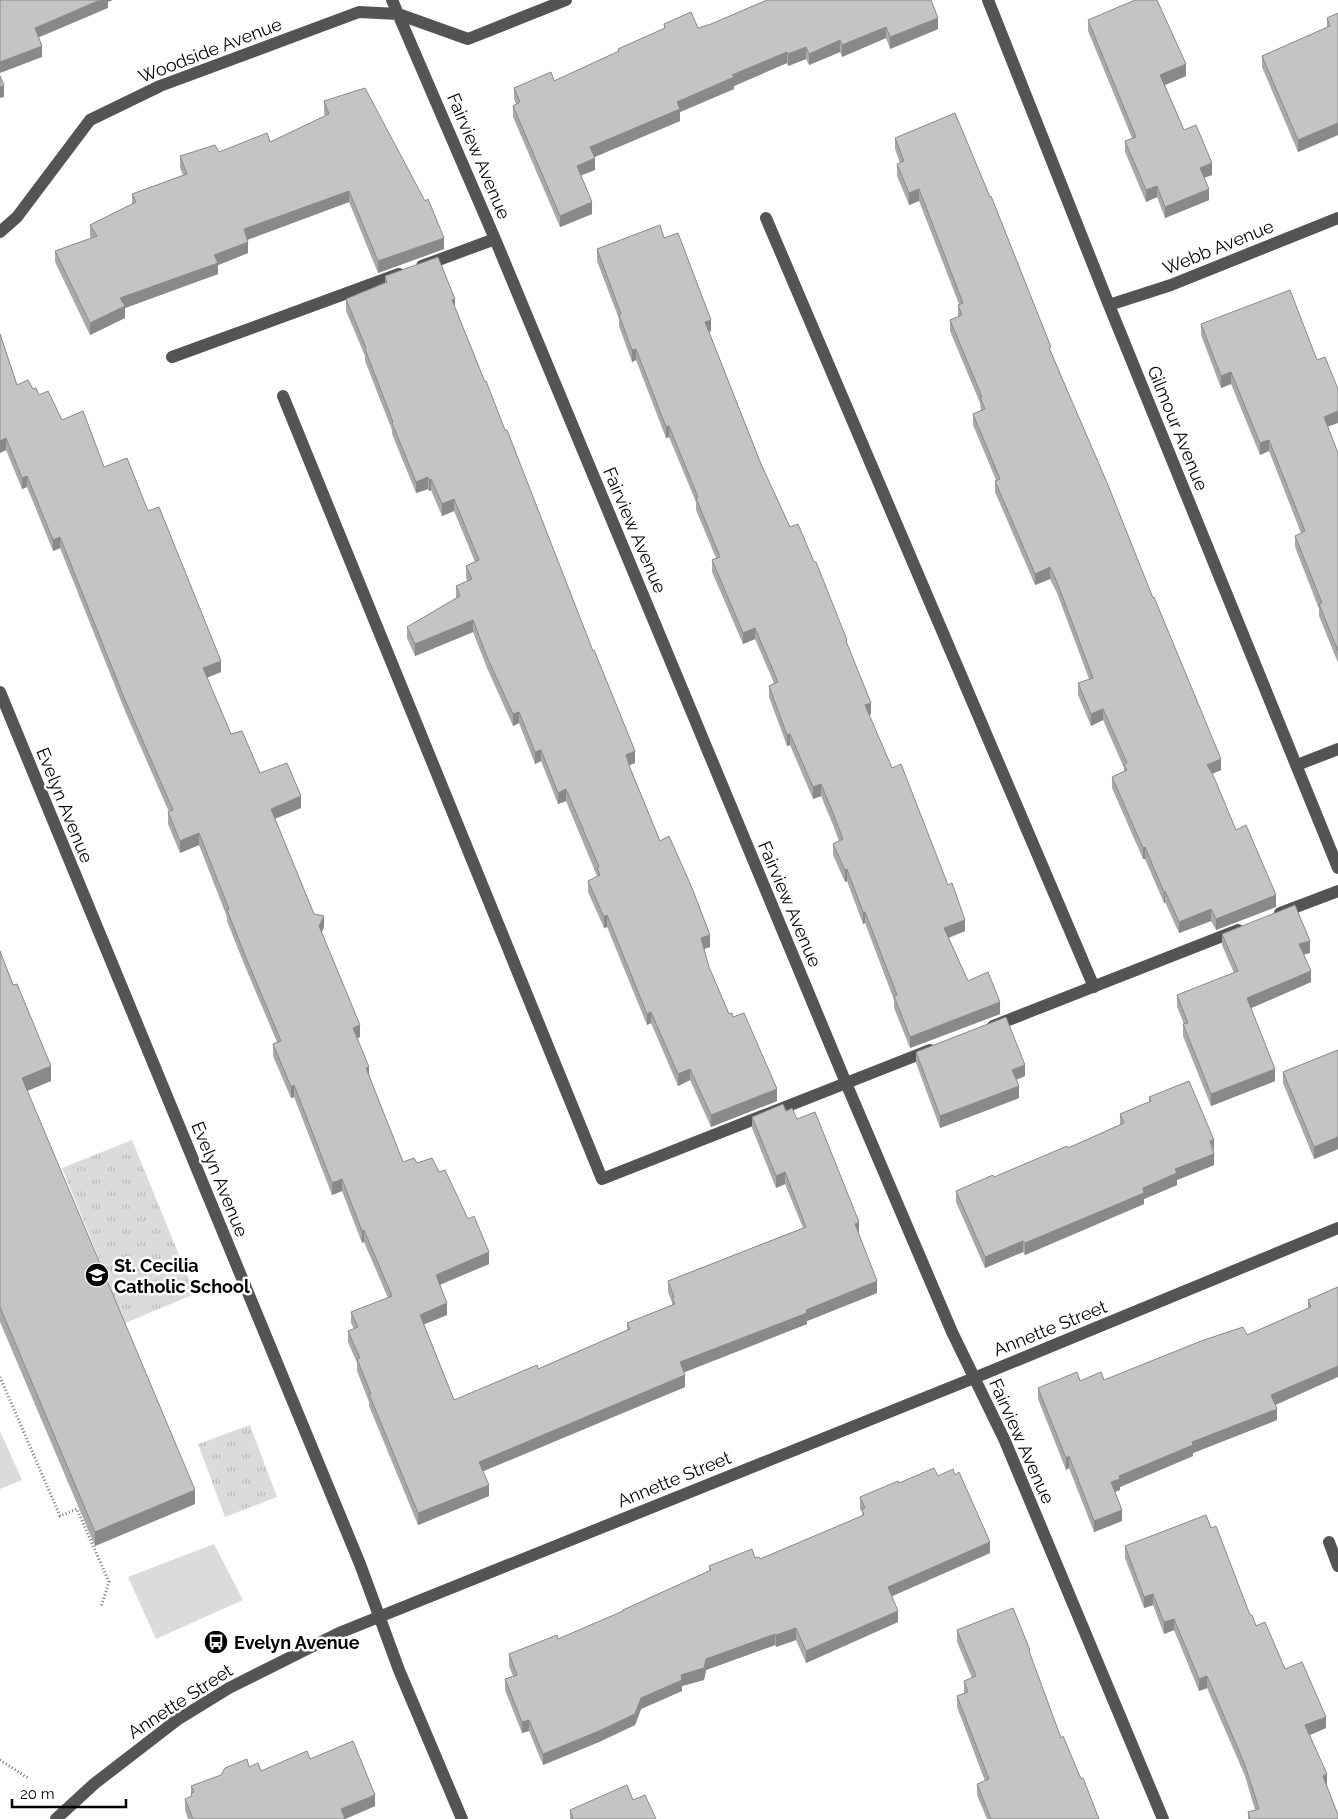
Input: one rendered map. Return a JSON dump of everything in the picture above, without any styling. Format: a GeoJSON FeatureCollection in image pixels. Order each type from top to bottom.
{"type":"FeatureCollection","features":[{"type":"Feature","properties":{"kind":"street","name":"Fairview Avenue"},"geometry":{"type":"LineString","coordinates":[[392,0],[495,239],[846,1083],[952,1332],[1005,1441],[1163,1819]]}},
{"type":"Feature","properties":{"kind":"street","name":"Woodside Avenue"},"geometry":{"type":"LineString","coordinates":[[0,232],[17,217],[90,120],[160,86],[359,12],[398,14],[468,39],[566,0]]}},
{"type":"Feature","properties":{"kind":"street","name":"Gilmour Avenue"},"geometry":{"type":"LineString","coordinates":[[988,0],[1109,305],[1338,868]]}},
{"type":"Feature","properties":{"kind":"street"},"geometry":{"type":"LineString","coordinates":[[766,218],[1094,988]]}},
{"type":"Feature","properties":{"kind":"street","name":"Webb Avenue"},"geometry":{"type":"LineString","coordinates":[[1109,305],[1171,285],[1338,218]]}},
{"type":"Feature","properties":{"kind":"street"},"geometry":{"type":"LineString","coordinates":[[172,357],[495,239]]}},
{"type":"Feature","properties":{"kind":"street"},"geometry":{"type":"LineString","coordinates":[[283,396],[602,1179],[941,1046]]}},
{"type":"Feature","properties":{"kind":"street","name":"Evelyn Avenue"},"geometry":{"type":"LineString","coordinates":[[0,692],[380,1616],[399,1670],[462,1819]]}},
{"type":"Feature","properties":{"kind":"street"},"geometry":{"type":"LineString","coordinates":[[1297,765],[1338,749]]}},
{"type":"Feature","properties":{"kind":"street"},"geometry":{"type":"LineString","coordinates":[[1270,917],[1338,891]]}},
{"type":"Feature","properties":{"kind":"street"},"geometry":{"type":"LineString","coordinates":[[977,1032],[1094,988],[1252,924]]}},
{"type":"Feature","properties":{"kind":"street","name":"Annette Street"},"geometry":{"type":"LineString","coordinates":[[56,1819],[94,1784],[177,1720],[229,1688],[339,1633],[974,1378],[1338,1228]]}},
{"type":"Feature","properties":{"kind":"street"},"geometry":{"type":"LineString","coordinates":[[1328,1542],[1338,1566]]}},
{"type":"Feature","properties":{"kind":"path"},"geometry":{"type":"LineString","coordinates":[[0,1377],[60,1516],[77,1509],[109,1582],[102,1608]]}},
{"type":"Feature","properties":{"kind":"path"},"geometry":{"type":"LineString","coordinates":[[0,1760],[28,1778]]}},
{"type":"Feature","properties":{"kind":"green space"},"geometry":{"type":"Polygon","coordinates":[[[132,1140],[195,1294],[125,1323],[62,1168],[132,1140]]]}},
{"type":"Feature","properties":{"kind":"green space"},"geometry":{"type":"Polygon","coordinates":[[[250,1425],[277,1497],[225,1517],[198,1444],[250,1425]]]}},
{"type":"Feature","properties":{"kind":"green space"},"geometry":{"type":"Polygon","coordinates":[[[0,1431],[22,1480],[0,1489],[0,1431]]]}},
{"type":"Feature","properties":{"kind":"green space"},"geometry":{"type":"Polygon","coordinates":[[[214,1544],[243,1600],[156,1639],[128,1577],[214,1544]]]}},
{"type":"Feature","properties":{"kind":"building"},"geometry":{"type":"Polygon","coordinates":[[[0,0],[100,0],[35,28],[42,46],[0,62],[0,0]]]}},
{"type":"Feature","properties":{"kind":"building"},"geometry":{"type":"Polygon","coordinates":[[[767,0],[931,0],[938,18],[890,37],[886,27],[842,45],[840,40],[809,54],[806,47],[788,54],[787,52],[732,75],[734,77],[677,102],[680,109],[590,147],[595,158],[577,166],[592,202],[560,216],[513,106],[520,102],[514,88],[551,72],[554,81],[665,28],[664,24],[691,12],[698,28],[767,0]]]}},
{"type":"Feature","properties":{"kind":"building"},"geometry":{"type":"Polygon","coordinates":[[[1135,0],[1157,0],[1186,64],[1160,75],[1184,130],[1196,125],[1212,163],[1200,168],[1209,189],[1165,207],[1157,186],[1146,190],[1125,141],[1136,137],[1088,20],[1135,0]]]}},
{"type":"Feature","properties":{"kind":"building"},"geometry":{"type":"Polygon","coordinates":[[[1338,13],[1338,123],[1298,140],[1262,56],[1330,26],[1327,18],[1338,13]]]}},
{"type":"Feature","properties":{"kind":"building"},"geometry":{"type":"Polygon","coordinates":[[[0,76],[4,85],[0,87],[0,76]]]}},
{"type":"Feature","properties":{"kind":"building"},"geometry":{"type":"Polygon","coordinates":[[[365,88],[425,201],[428,199],[444,238],[378,261],[349,191],[244,229],[248,242],[214,255],[218,263],[120,298],[125,306],[90,323],[55,251],[97,236],[90,225],[136,202],[132,194],[187,174],[180,156],[215,145],[219,152],[267,133],[270,142],[329,114],[324,101],[365,88]]]}},
{"type":"Feature","properties":{"kind":"building"},"geometry":{"type":"Polygon","coordinates":[[[955,113],[991,196],[1051,347],[1049,348],[1108,485],[1221,759],[1207,765],[1236,830],[1246,825],[1276,895],[1216,919],[1211,909],[1179,922],[1164,892],[1112,777],[1127,770],[1124,765],[1127,763],[1103,709],[1091,714],[1078,683],[1093,678],[1057,582],[1050,567],[1035,574],[995,481],[1000,479],[973,414],[985,409],[980,397],[982,397],[950,320],[962,315],[958,305],[963,303],[919,189],[909,193],[897,164],[904,161],[895,138],[955,113]]]}},
{"type":"Feature","properties":{"kind":"building"},"geometry":{"type":"Polygon","coordinates":[[[660,225],[664,238],[678,233],[711,320],[705,322],[761,464],[790,527],[798,524],[814,562],[816,562],[871,703],[865,705],[892,768],[901,764],[948,885],[952,883],[965,920],[944,928],[968,981],[988,972],[1000,1002],[910,1037],[894,996],[897,995],[865,912],[863,912],[847,869],[845,870],[833,844],[843,839],[833,813],[821,784],[813,787],[790,734],[787,735],[769,686],[778,682],[755,628],[743,633],[712,560],[720,557],[696,498],[698,497],[669,426],[666,427],[636,349],[632,350],[597,249],[660,225]]]}},
{"type":"Feature","properties":{"kind":"building"},"geometry":{"type":"Polygon","coordinates":[[[438,257],[455,299],[452,300],[505,430],[507,430],[593,651],[635,751],[626,755],[630,768],[660,841],[669,836],[710,935],[701,938],[709,967],[729,1014],[732,1013],[733,1017],[744,1013],[777,1089],[711,1115],[690,1069],[678,1074],[651,1012],[647,1014],[607,915],[604,917],[588,881],[600,875],[597,868],[599,867],[566,789],[558,793],[541,750],[535,752],[519,712],[513,714],[487,657],[473,620],[415,644],[407,627],[460,596],[456,586],[472,579],[466,566],[479,560],[454,499],[442,504],[431,479],[429,480],[428,477],[416,482],[346,299],[387,282],[385,276],[438,257]]]}},
{"type":"Feature","properties":{"kind":"building"},"geometry":{"type":"Polygon","coordinates":[[[1290,290],[1317,360],[1325,357],[1338,389],[1338,411],[1324,417],[1338,453],[1338,651],[1319,604],[1322,603],[1295,536],[1305,531],[1269,440],[1260,443],[1231,372],[1221,376],[1201,324],[1290,290]]]}},
{"type":"Feature","properties":{"kind":"building"},"geometry":{"type":"Polygon","coordinates":[[[0,334],[17,385],[28,380],[33,389],[36,388],[39,395],[48,391],[62,420],[83,411],[104,467],[127,458],[148,511],[159,507],[221,661],[203,668],[231,734],[242,731],[260,773],[287,763],[301,796],[271,809],[314,914],[324,916],[319,926],[360,1025],[353,1028],[369,1067],[366,1068],[403,1162],[414,1158],[417,1163],[432,1158],[439,1172],[445,1170],[468,1219],[474,1216],[489,1252],[436,1275],[447,1303],[420,1315],[454,1400],[537,1365],[538,1369],[630,1329],[627,1323],[675,1304],[668,1281],[806,1227],[785,1172],[776,1176],[752,1117],[783,1104],[786,1111],[792,1108],[797,1119],[815,1112],[859,1222],[855,1224],[877,1281],[806,1310],[807,1313],[680,1362],[685,1375],[479,1462],[489,1485],[418,1513],[369,1394],[371,1394],[357,1359],[360,1358],[348,1331],[358,1327],[351,1312],[392,1296],[364,1230],[362,1231],[342,1179],[332,1183],[294,1085],[291,1087],[273,1044],[281,1041],[227,910],[229,909],[199,833],[180,841],[168,812],[173,810],[125,700],[60,537],[53,540],[27,476],[22,478],[6,438],[0,441],[0,334]]]}},
{"type":"Feature","properties":{"kind":"building"},"geometry":{"type":"Polygon","coordinates":[[[1295,905],[1310,941],[1299,944],[1311,971],[1247,998],[1275,1069],[1211,1094],[1183,1024],[1188,1023],[1177,995],[1238,971],[1222,934],[1295,905]]]}},
{"type":"Feature","properties":{"kind":"building"},"geometry":{"type":"Polygon","coordinates":[[[0,951],[13,985],[17,984],[51,1066],[22,1078],[195,1490],[95,1532],[0,1307],[0,951]]]}},
{"type":"Feature","properties":{"kind":"building"},"geometry":{"type":"Polygon","coordinates":[[[1006,1017],[1025,1065],[1012,1070],[1019,1086],[940,1116],[916,1052],[1006,1017]]]}},
{"type":"Feature","properties":{"kind":"building"},"geometry":{"type":"Polygon","coordinates":[[[1338,1050],[1338,1137],[1314,1147],[1283,1072],[1338,1050]]]}},
{"type":"Feature","properties":{"kind":"building"},"geometry":{"type":"Polygon","coordinates":[[[1189,1081],[1214,1140],[1210,1141],[1214,1154],[1175,1169],[1177,1173],[1143,1188],[1144,1193],[1025,1243],[1023,1241],[985,1257],[956,1191],[1067,1146],[1068,1148],[1124,1123],[1120,1114],[1151,1101],[1149,1097],[1189,1081]]]}},
{"type":"Feature","properties":{"kind":"building"},"geometry":{"type":"Polygon","coordinates":[[[1338,1287],[1338,1366],[1271,1395],[1277,1409],[1192,1442],[1193,1445],[1119,1476],[1120,1479],[1111,1482],[1122,1510],[1094,1521],[1069,1456],[1066,1458],[1038,1388],[1077,1372],[1080,1381],[1101,1372],[1104,1380],[1201,1341],[1243,1327],[1247,1335],[1311,1307],[1308,1300],[1338,1287]]]}},
{"type":"Feature","properties":{"kind":"building"},"geometry":{"type":"Polygon","coordinates":[[[934,1468],[938,1476],[953,1469],[955,1475],[959,1472],[990,1542],[888,1587],[898,1611],[806,1651],[796,1628],[706,1659],[704,1668],[681,1675],[682,1680],[641,1698],[635,1714],[543,1754],[529,1720],[522,1722],[505,1679],[517,1675],[509,1654],[557,1635],[558,1639],[623,1611],[711,1570],[709,1566],[752,1549],[755,1558],[759,1557],[760,1559],[864,1515],[862,1509],[865,1508],[860,1497],[934,1468]]]}},
{"type":"Feature","properties":{"kind":"building"},"geometry":{"type":"Polygon","coordinates":[[[1206,1515],[1211,1528],[1216,1526],[1256,1626],[1265,1622],[1285,1669],[1302,1662],[1326,1717],[1305,1725],[1327,1774],[1323,1776],[1338,1819],[1250,1819],[1248,1812],[1259,1809],[1245,1765],[1207,1676],[1199,1679],[1174,1619],[1164,1622],[1153,1594],[1144,1597],[1125,1546],[1206,1515]]]}},
{"type":"Feature","properties":{"kind":"building"},"geometry":{"type":"Polygon","coordinates":[[[1013,1608],[1061,1738],[1063,1736],[1081,1779],[1083,1778],[1099,1819],[991,1819],[977,1784],[989,1779],[957,1696],[968,1692],[964,1681],[976,1676],[957,1630],[1013,1608]]]}},
{"type":"Feature","properties":{"kind":"building"},"geometry":{"type":"Polygon","coordinates":[[[353,1741],[375,1795],[341,1809],[345,1819],[193,1819],[185,1799],[192,1796],[191,1793],[194,1792],[191,1786],[221,1775],[225,1768],[247,1759],[249,1767],[258,1763],[261,1771],[307,1751],[310,1759],[353,1741]]]}},
{"type":"Feature","properties":{"kind":"building"},"geometry":{"type":"Polygon","coordinates":[[[627,1785],[633,1800],[645,1795],[656,1819],[571,1819],[573,1818],[570,1810],[627,1785]]]}},
{"type":"Feature","properties":{"kind":"place","name":"St. Cecilia Catholic School"},"geometry":{"type":"Point","coordinates":[97,1275]}},
{"type":"Feature","properties":{"kind":"place","name":"Evelyn Avenue"},"geometry":{"type":"Point","coordinates":[216,1642]}}]}
